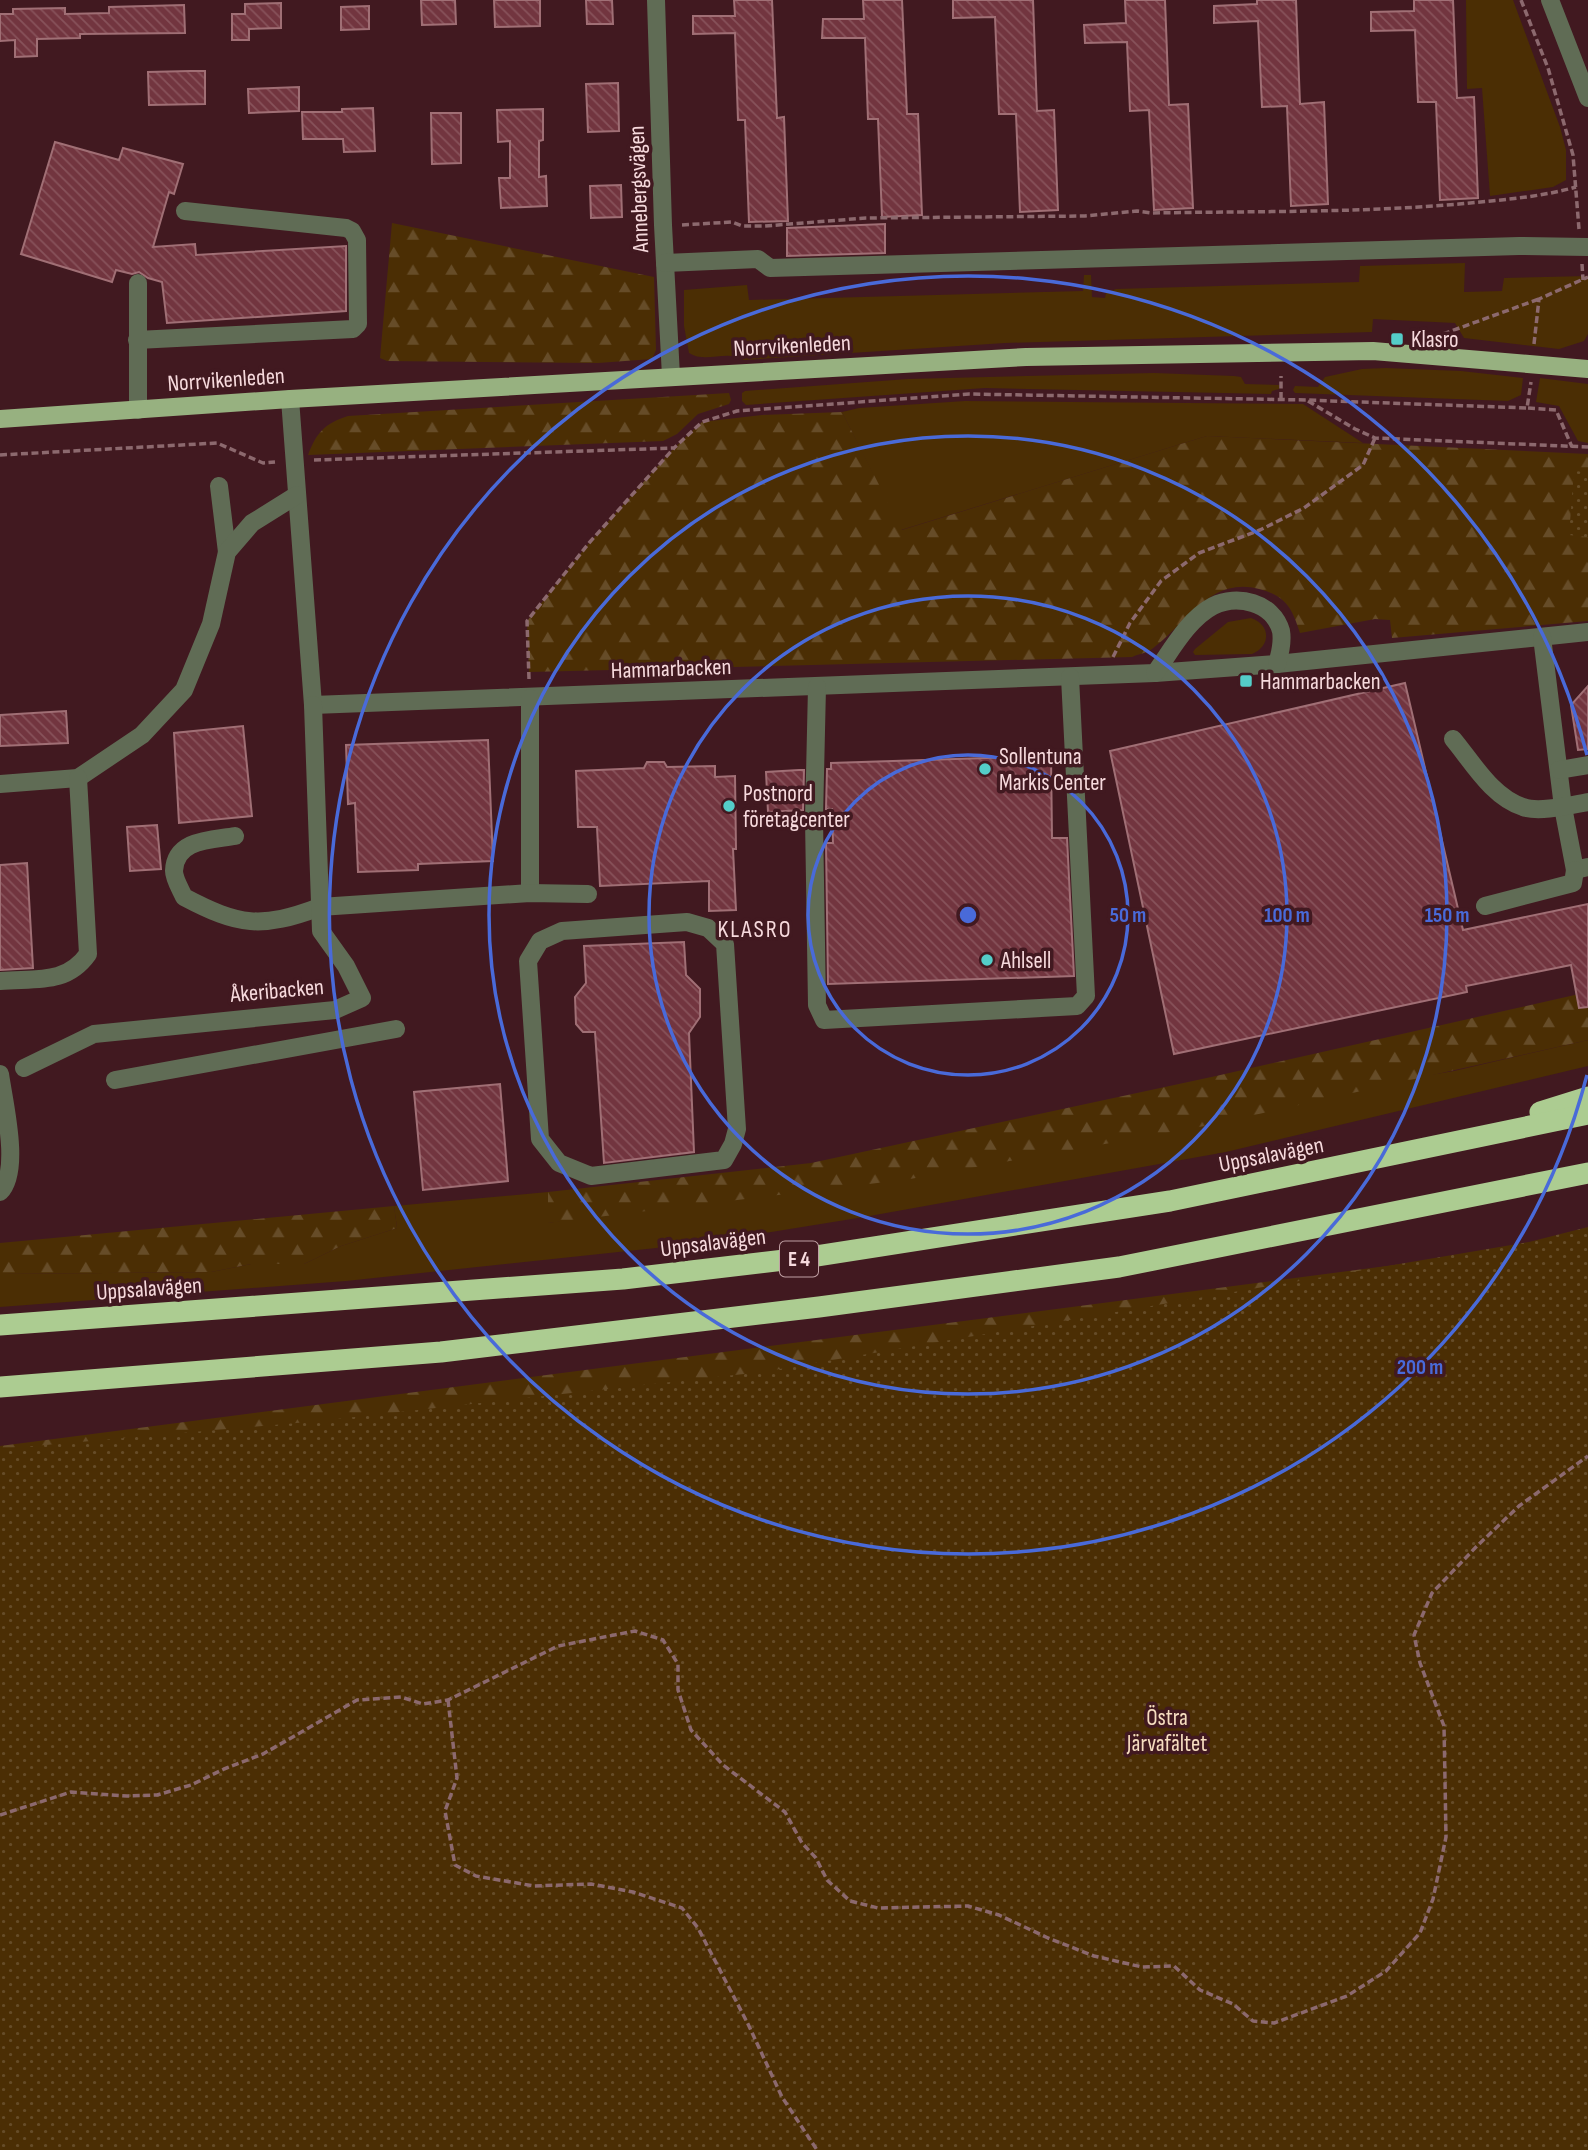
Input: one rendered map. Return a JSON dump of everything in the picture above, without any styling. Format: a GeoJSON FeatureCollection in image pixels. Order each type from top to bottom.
{"type":"FeatureCollection","features":[{"type":"Feature","properties":{"kind":"highway"},"geometry":{"type":"LineString","coordinates":[[1393,1156],[1588,1097]]}},
{"type":"Feature","properties":{"kind":"highway","name":"Uppsalavägen"},"geometry":{"type":"LineString","coordinates":[[0,1325],[623,1279],[810,1257],[1170,1201],[1588,1114]]}},
{"type":"Feature","properties":{"kind":"highway","name":"E 4"},"geometry":{"type":"LineString","coordinates":[[0,1388],[441,1352],[818,1307],[1119,1267],[1588,1173]]}},
{"type":"Feature","properties":{"kind":"main road","name":"Norrvikenleden"},"geometry":{"type":"LineString","coordinates":[[0,419],[290,399],[1026,357],[1373,351],[1588,369]]}},
{"type":"Feature","properties":{"kind":"street","name":"Annebergsvägen"},"geometry":{"type":"LineString","coordinates":[[656,0],[671,376]]}},
{"type":"Feature","properties":{"kind":"street"},"geometry":{"type":"LineString","coordinates":[[1550,0],[1588,98]]}},
{"type":"Feature","properties":{"kind":"street"},"geometry":{"type":"LineString","coordinates":[[137,340],[353,329],[358,324],[357,240],[352,231],[346,228],[185,211]]}},
{"type":"Feature","properties":{"kind":"street"},"geometry":{"type":"LineString","coordinates":[[665,263],[758,259],[771,268],[1519,246],[1584,247]]}},
{"type":"Feature","properties":{"kind":"street"},"geometry":{"type":"LineString","coordinates":[[138,283],[138,410]]}},
{"type":"Feature","properties":{"kind":"street"},"geometry":{"type":"LineString","coordinates":[[290,399],[313,705]]}},
{"type":"Feature","properties":{"kind":"street"},"geometry":{"type":"LineString","coordinates":[[0,784],[78,778],[142,734],[184,690],[211,624],[227,552],[219,486]]}},
{"type":"Feature","properties":{"kind":"street"},"geometry":{"type":"LineString","coordinates":[[227,552],[252,523],[297,495]]}},
{"type":"Feature","properties":{"kind":"street"},"geometry":{"type":"LineString","coordinates":[[1155,673],[1195,620],[1211,607],[1238,600],[1260,606],[1273,616],[1281,631],[1277,664]]}},
{"type":"Feature","properties":{"kind":"street","name":"Hammarbacken"},"geometry":{"type":"LineString","coordinates":[[313,705],[1155,673],[1277,664],[1588,632]]}},
{"type":"Feature","properties":{"kind":"street"},"geometry":{"type":"LineString","coordinates":[[1485,906],[1573,883],[1581,868],[1563,807],[1542,637]]}},
{"type":"Feature","properties":{"kind":"street"},"geometry":{"type":"LineString","coordinates":[[817,687],[814,819],[817,1005],[824,1020],[1077,1006],[1086,996],[1070,677]]}},
{"type":"Feature","properties":{"kind":"street"},"geometry":{"type":"LineString","coordinates":[[530,698],[530,893]]}},
{"type":"Feature","properties":{"kind":"street","name":"Åkeribacken"},"geometry":{"type":"LineString","coordinates":[[24,1068],[94,1034],[335,1010],[362,998],[346,966],[321,931],[313,705]]}},
{"type":"Feature","properties":{"kind":"street"},"geometry":{"type":"LineString","coordinates":[[1453,739],[1500,795],[1525,808],[1563,807],[1588,802]]}},
{"type":"Feature","properties":{"kind":"street"},"geometry":{"type":"LineString","coordinates":[[1559,770],[1588,765]]}},
{"type":"Feature","properties":{"kind":"street"},"geometry":{"type":"LineString","coordinates":[[0,981],[65,976],[79,967],[88,954],[78,778]]}},
{"type":"Feature","properties":{"kind":"street"},"geometry":{"type":"LineString","coordinates":[[235,836],[191,844],[178,856],[174,873],[184,897],[215,913],[259,924],[293,917],[320,907],[530,893],[587,894]]}},
{"type":"Feature","properties":{"kind":"street"},"geometry":{"type":"LineString","coordinates":[[687,922],[708,928],[725,944],[737,1129],[733,1144],[724,1160],[591,1176],[559,1163],[540,1139],[534,1046],[528,961],[540,942],[562,931],[687,922]]}},
{"type":"Feature","properties":{"kind":"street"},"geometry":{"type":"LineString","coordinates":[[115,1080],[396,1029]]}},
{"type":"Feature","properties":{"kind":"street"},"geometry":{"type":"LineString","coordinates":[[0,1074],[11,1157],[6,1185],[0,1192]]}},
{"type":"Feature","properties":{"kind":"path"},"geometry":{"type":"LineString","coordinates":[[1443,334],[1585,279],[1573,155],[1548,68],[1521,0]]}},
{"type":"Feature","properties":{"kind":"path"},"geometry":{"type":"LineString","coordinates":[[663,225],[732,222],[742,226],[765,226],[866,218],[1086,216],[1137,211],[1341,212],[1544,196],[1576,187]]}},
{"type":"Feature","properties":{"kind":"path"},"geometry":{"type":"LineString","coordinates":[[1534,344],[1539,299]]}},
{"type":"Feature","properties":{"kind":"path"},"geometry":{"type":"LineString","coordinates":[[1280,399],[1281,376]]}},
{"type":"Feature","properties":{"kind":"path"},"geometry":{"type":"LineString","coordinates":[[1527,408],[1531,379]]}},
{"type":"Feature","properties":{"kind":"path"},"geometry":{"type":"LineString","coordinates":[[530,698],[527,621],[589,543],[674,448],[702,422],[737,411],[969,394],[1280,399],[1527,408],[1556,410],[1572,447]]}},
{"type":"Feature","properties":{"kind":"path"},"geometry":{"type":"LineString","coordinates":[[1306,400],[1375,438],[1588,447]]}},
{"type":"Feature","properties":{"kind":"path"},"geometry":{"type":"LineString","coordinates":[[1106,675],[1129,623],[1161,580],[1199,552],[1261,530],[1304,508],[1363,464],[1375,438]]}},
{"type":"Feature","properties":{"kind":"path"},"geometry":{"type":"LineString","coordinates":[[0,455],[217,443],[263,463],[674,448]]}},
{"type":"Feature","properties":{"kind":"path"},"geometry":{"type":"LineString","coordinates":[[0,1815],[71,1792],[157,1795],[191,1785],[263,1754],[357,1700],[401,1697],[423,1704],[448,1700],[558,1646],[635,1631],[663,1640],[678,1664],[678,1690],[691,1730],[723,1765],[785,1812],[802,1843],[816,1858],[827,1880],[850,1901],[878,1908],[968,1906],[999,1915],[1094,1956],[1142,1967],[1174,1966],[1200,1990],[1233,2004],[1253,2021],[1273,2023],[1346,1996],[1385,1971],[1420,1933],[1433,1899],[1446,1837],[1444,1727],[1420,1663],[1414,1635],[1432,1593],[1477,1546],[1519,1506],[1588,1456]]}},
{"type":"Feature","properties":{"kind":"path"},"geometry":{"type":"LineString","coordinates":[[448,1700],[457,1778],[445,1811],[455,1865],[476,1875],[534,1886],[590,1884],[633,1892],[682,1908],[698,1927],[782,2097],[817,2150]]}},
{"type":"Feature","properties":{"kind":"green space"},"geometry":{"type":"Polygon","coordinates":[[[1466,0],[1513,0],[1566,150],[1566,180],[1553,187],[1490,196],[1482,88],[1467,89],[1466,0]]]}},
{"type":"Feature","properties":{"kind":"green space"},"geometry":{"type":"Polygon","coordinates":[[[392,223],[654,277],[656,350],[652,359],[598,363],[387,361],[380,358],[392,223]]]}},
{"type":"Feature","properties":{"kind":"green space"},"geometry":{"type":"Polygon","coordinates":[[[1465,263],[1464,292],[1502,291],[1504,278],[1588,276],[1588,334],[1584,341],[1559,349],[1464,338],[1455,323],[1373,319],[1372,332],[1005,343],[744,360],[731,356],[702,357],[689,353],[684,326],[684,290],[747,285],[749,300],[1083,291],[1084,275],[1091,275],[1092,297],[1105,298],[1106,293],[1116,289],[1359,282],[1360,266],[1465,263]]]}},
{"type":"Feature","properties":{"kind":"green space"},"geometry":{"type":"Polygon","coordinates":[[[1362,369],[1461,371],[1523,378],[1521,395],[1508,401],[1295,393],[1293,390],[1295,386],[1318,387],[1325,377],[1362,369]]]}},
{"type":"Feature","properties":{"kind":"green space"},"geometry":{"type":"Polygon","coordinates":[[[1154,373],[1234,376],[1241,377],[1245,384],[1279,385],[1279,389],[1271,394],[985,388],[746,405],[742,401],[742,393],[745,391],[908,379],[1154,373]]]}},
{"type":"Feature","properties":{"kind":"green space"},"geometry":{"type":"Polygon","coordinates":[[[1540,378],[1588,384],[1588,443],[1578,441],[1559,406],[1536,402],[1540,378]]]}},
{"type":"Feature","properties":{"kind":"green space"},"geometry":{"type":"Polygon","coordinates":[[[729,393],[729,404],[698,414],[677,434],[663,441],[308,455],[322,430],[348,416],[729,393]]]}},
{"type":"Feature","properties":{"kind":"green space"},"geometry":{"type":"Polygon","coordinates":[[[965,401],[1303,404],[1363,443],[1207,436],[901,530],[842,412],[859,408],[965,401]]]}},
{"type":"Feature","properties":{"kind":"green space"},"geometry":{"type":"Polygon","coordinates":[[[842,412],[902,530],[1207,436],[1588,454],[1588,621],[1392,638],[1390,620],[1375,619],[1300,633],[1291,610],[1282,599],[1259,589],[1242,587],[1226,589],[1213,596],[1152,649],[1132,657],[529,672],[527,621],[589,543],[674,448],[702,422],[762,415],[842,412]]]}},
{"type":"Feature","properties":{"kind":"green space"},"geometry":{"type":"Polygon","coordinates":[[[1574,471],[1588,472],[1588,537],[1569,535],[1574,471]]]}},
{"type":"Feature","properties":{"kind":"green space"},"geometry":{"type":"Polygon","coordinates":[[[1251,618],[1262,625],[1266,636],[1263,646],[1252,654],[1195,655],[1193,652],[1228,622],[1251,618]]]}},
{"type":"Feature","properties":{"kind":"green space"},"geometry":{"type":"Polygon","coordinates":[[[1588,992],[1588,1040],[1210,1125],[910,1179],[548,1223],[548,1192],[811,1163],[1588,992]]]}},
{"type":"Feature","properties":{"kind":"green space"},"geometry":{"type":"Polygon","coordinates":[[[1588,1040],[1588,1066],[1226,1152],[864,1217],[703,1243],[346,1281],[0,1307],[0,1274],[211,1272],[251,1264],[304,1264],[341,1246],[397,1228],[394,1206],[548,1192],[548,1223],[1454,1071],[1588,1040]]]}},
{"type":"Feature","properties":{"kind":"green space"},"geometry":{"type":"Polygon","coordinates":[[[394,1206],[397,1228],[341,1246],[304,1264],[251,1264],[211,1272],[0,1274],[0,1243],[394,1206]]]}},
{"type":"Feature","properties":{"kind":"green space","name":"Östra Järvafältet"},"geometry":{"type":"Polygon","coordinates":[[[1588,1227],[1588,2150],[0,2150],[0,1449],[319,1421],[762,1372],[1529,1242],[1588,1227]]]}},
{"type":"Feature","properties":{"kind":"green space"},"geometry":{"type":"Polygon","coordinates":[[[1541,1246],[0,1560],[0,1446],[1541,1246]]]}},
{"type":"Feature","properties":{"kind":"building"},"geometry":{"type":"Polygon","coordinates":[[[421,0],[455,0],[456,24],[422,25],[421,0]]]}},
{"type":"Feature","properties":{"kind":"building"},"geometry":{"type":"Polygon","coordinates":[[[494,0],[540,0],[540,26],[495,27],[494,0]]]}},
{"type":"Feature","properties":{"kind":"building"},"geometry":{"type":"Polygon","coordinates":[[[586,0],[612,0],[613,24],[587,24],[586,0]]]}},
{"type":"Feature","properties":{"kind":"building"},"geometry":{"type":"Polygon","coordinates":[[[734,0],[772,0],[777,118],[784,117],[788,221],[749,222],[745,120],[738,120],[735,33],[693,34],[693,16],[735,16],[734,0]]]}},
{"type":"Feature","properties":{"kind":"building"},"geometry":{"type":"Polygon","coordinates":[[[863,0],[902,0],[907,114],[918,114],[922,215],[882,217],[878,119],[868,119],[865,38],[822,38],[823,19],[864,19],[863,0]]]}},
{"type":"Feature","properties":{"kind":"building"},"geometry":{"type":"Polygon","coordinates":[[[953,0],[1033,0],[1037,111],[1054,110],[1058,210],[1020,212],[1016,114],[999,114],[995,17],[953,18],[953,0]]]}},
{"type":"Feature","properties":{"kind":"building"},"geometry":{"type":"Polygon","coordinates":[[[1125,0],[1165,0],[1169,105],[1188,104],[1193,208],[1154,210],[1149,110],[1130,111],[1127,42],[1085,43],[1084,25],[1126,23],[1125,0]]]}},
{"type":"Feature","properties":{"kind":"building"},"geometry":{"type":"Polygon","coordinates":[[[1257,0],[1296,0],[1300,104],[1324,102],[1328,204],[1291,206],[1287,106],[1262,107],[1258,21],[1214,23],[1214,6],[1257,4],[1257,0]]]}},
{"type":"Feature","properties":{"kind":"building"},"geometry":{"type":"Polygon","coordinates":[[[1414,0],[1453,0],[1457,98],[1474,97],[1478,198],[1440,200],[1436,102],[1418,102],[1415,30],[1371,31],[1371,12],[1414,11],[1414,0]]]}},
{"type":"Feature","properties":{"kind":"building"},"geometry":{"type":"Polygon","coordinates":[[[281,3],[281,28],[249,29],[249,40],[232,40],[232,14],[245,14],[245,4],[281,3]]]}},
{"type":"Feature","properties":{"kind":"building"},"geometry":{"type":"Polygon","coordinates":[[[184,5],[185,33],[80,34],[80,38],[37,39],[37,56],[15,57],[15,40],[0,41],[0,14],[13,14],[13,9],[65,8],[65,14],[109,13],[109,7],[184,5]]]}},
{"type":"Feature","properties":{"kind":"building"},"geometry":{"type":"Polygon","coordinates":[[[369,6],[369,29],[341,30],[341,7],[369,6]]]}},
{"type":"Feature","properties":{"kind":"building"},"geometry":{"type":"Polygon","coordinates":[[[205,71],[205,104],[149,105],[148,72],[205,71]]]}},
{"type":"Feature","properties":{"kind":"building"},"geometry":{"type":"Polygon","coordinates":[[[618,83],[619,131],[588,132],[586,84],[618,83]]]}},
{"type":"Feature","properties":{"kind":"building"},"geometry":{"type":"Polygon","coordinates":[[[299,87],[299,111],[249,113],[248,89],[299,87]]]}},
{"type":"Feature","properties":{"kind":"building"},"geometry":{"type":"Polygon","coordinates":[[[373,108],[375,151],[344,152],[343,139],[303,139],[302,112],[342,112],[342,109],[373,108]]]}},
{"type":"Feature","properties":{"kind":"building"},"geometry":{"type":"Polygon","coordinates":[[[543,109],[543,140],[539,141],[539,177],[546,176],[547,206],[501,208],[499,178],[510,178],[510,141],[498,142],[497,110],[543,109]]]}},
{"type":"Feature","properties":{"kind":"building"},"geometry":{"type":"Polygon","coordinates":[[[431,113],[461,113],[461,163],[432,164],[431,113]]]}},
{"type":"Feature","properties":{"kind":"building"},"geometry":{"type":"Polygon","coordinates":[[[55,142],[119,160],[123,148],[183,164],[174,194],[169,192],[153,247],[195,244],[196,255],[346,246],[346,311],[167,323],[162,282],[139,272],[132,274],[116,270],[112,282],[21,254],[55,142]]]}},
{"type":"Feature","properties":{"kind":"building"},"geometry":{"type":"Polygon","coordinates":[[[621,185],[622,217],[591,218],[590,186],[621,185]]]}},
{"type":"Feature","properties":{"kind":"building"},"geometry":{"type":"Polygon","coordinates":[[[885,224],[885,253],[787,256],[787,228],[885,224]]]}},
{"type":"Feature","properties":{"kind":"building"},"geometry":{"type":"Polygon","coordinates":[[[1405,683],[1463,930],[1588,904],[1588,1007],[1579,1008],[1571,965],[1466,986],[1467,992],[1174,1054],[1110,751],[1405,683]]]}},
{"type":"Feature","properties":{"kind":"building"},"geometry":{"type":"Polygon","coordinates":[[[1588,686],[1588,749],[1578,750],[1571,705],[1588,686]]]}},
{"type":"Feature","properties":{"kind":"building"},"geometry":{"type":"Polygon","coordinates":[[[66,711],[68,743],[0,746],[0,715],[66,711]]]}},
{"type":"Feature","properties":{"kind":"building"},"geometry":{"type":"Polygon","coordinates":[[[243,726],[252,816],[179,823],[174,733],[243,726]]]}},
{"type":"Feature","properties":{"kind":"building"},"geometry":{"type":"Polygon","coordinates":[[[488,740],[493,861],[418,864],[418,870],[358,872],[355,803],[348,804],[346,745],[488,740]]]}},
{"type":"Feature","properties":{"kind":"building"},"geometry":{"type":"Polygon","coordinates":[[[1051,756],[1052,838],[1067,838],[1074,976],[828,984],[826,843],[833,843],[832,809],[826,809],[827,769],[831,769],[831,763],[1051,756]]]}},
{"type":"Feature","properties":{"kind":"building"},"geometry":{"type":"Polygon","coordinates":[[[647,762],[664,762],[667,767],[715,766],[715,777],[735,776],[736,849],[733,849],[736,910],[709,911],[709,881],[600,886],[597,827],[578,827],[576,771],[644,768],[647,762]]]}},
{"type":"Feature","properties":{"kind":"building"},"geometry":{"type":"Polygon","coordinates":[[[804,770],[803,810],[768,812],[766,772],[804,770]]]}},
{"type":"Feature","properties":{"kind":"building"},"geometry":{"type":"Polygon","coordinates":[[[157,825],[161,869],[130,871],[127,827],[157,825]]]}},
{"type":"Feature","properties":{"kind":"building"},"geometry":{"type":"Polygon","coordinates":[[[27,863],[33,968],[0,970],[0,865],[27,863]]]}},
{"type":"Feature","properties":{"kind":"building"},"geometry":{"type":"Polygon","coordinates":[[[684,942],[686,975],[700,989],[700,1017],[689,1033],[694,1152],[604,1163],[595,1032],[583,1032],[576,1024],[575,997],[586,983],[584,946],[684,942]]]}},
{"type":"Feature","properties":{"kind":"building"},"geometry":{"type":"Polygon","coordinates":[[[500,1084],[508,1181],[423,1190],[414,1092],[500,1084]]]}},
{"type":"Feature","properties":{"kind":"place","name":"Klasro"},"geometry":{"type":"Point","coordinates":[1397,339]}},
{"type":"Feature","properties":{"kind":"place","name":"Hammarbacken"},"geometry":{"type":"Point","coordinates":[1246,681]}},
{"type":"Feature","properties":{"kind":"place","name":"Sollentuna Markis Center"},"geometry":{"type":"Point","coordinates":[985,769]}},
{"type":"Feature","properties":{"kind":"place","name":"Postnord företagcenter"},"geometry":{"type":"Point","coordinates":[729,806]}},
{"type":"Feature","properties":{"kind":"place","name":"Ahlsell"},"geometry":{"type":"Point","coordinates":[987,960]}},
{"type":"Feature","properties":{"kind":"district","name":"KLASRO"},"geometry":{"type":"Point","coordinates":[755,929]}}]}
